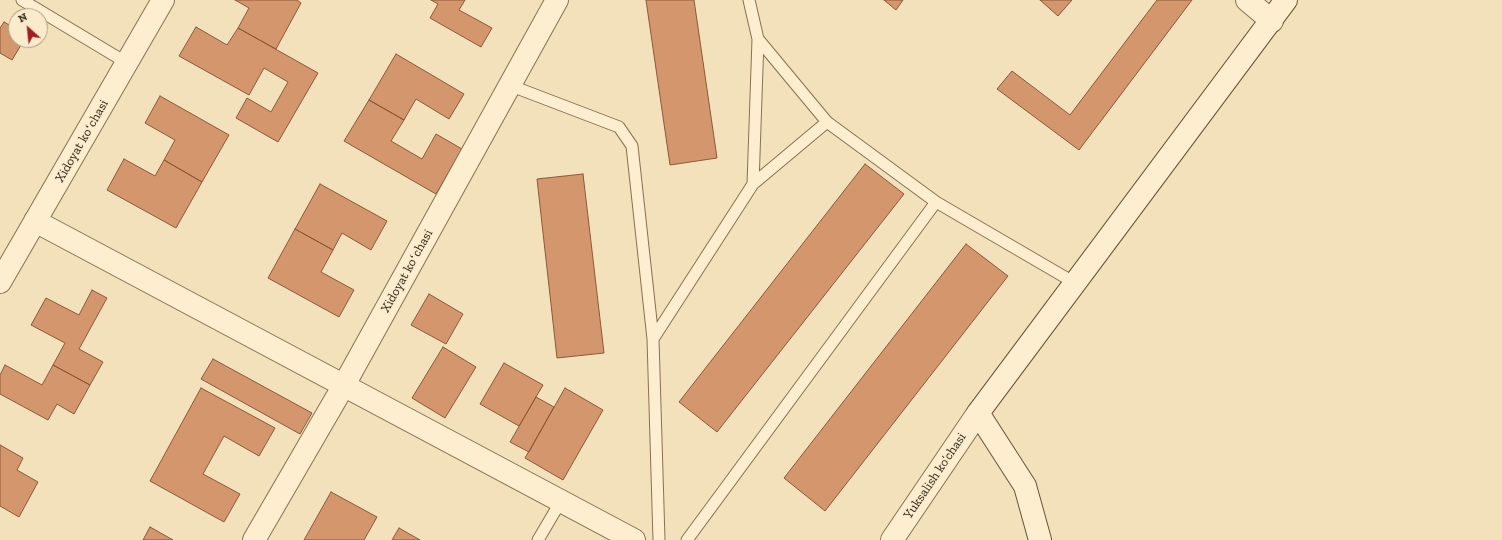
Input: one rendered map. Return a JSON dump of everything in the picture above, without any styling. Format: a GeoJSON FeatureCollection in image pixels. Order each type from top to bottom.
{"type":"FeatureCollection","features":[{"type":"Feature","properties":{"kind":"street","name":"Xidoyat koʻchasi"},"geometry":{"type":"LineString","coordinates":[[0,282],[164,0]]}},
{"type":"Feature","properties":{"kind":"street","name":"Xidoyat koʻchasi"},"geometry":{"type":"LineString","coordinates":[[254,540],[344,385],[557,0]]}},
{"type":"Feature","properties":{"kind":"street"},"geometry":{"type":"LineString","coordinates":[[1248,0],[1272,21]]}},
{"type":"Feature","properties":{"kind":"street","name":"Yuksalish ko’chasi"},"geometry":{"type":"LineString","coordinates":[[892,540],[978,413],[1272,21],[1286,0]]}},
{"type":"Feature","properties":{"kind":"street"},"geometry":{"type":"LineString","coordinates":[[35,221],[634,540]]}},
{"type":"Feature","properties":{"kind":"street"},"geometry":{"type":"LineString","coordinates":[[978,413],[1025,486],[1040,540]]}},
{"type":"Feature","properties":{"kind":"lane"},"geometry":{"type":"LineString","coordinates":[[22,0],[127,63]]}},
{"type":"Feature","properties":{"kind":"lane"},"geometry":{"type":"LineString","coordinates":[[749,0],[758,39],[752,184]]}},
{"type":"Feature","properties":{"kind":"lane"},"geometry":{"type":"LineString","coordinates":[[758,39],[827,122],[936,202],[1075,283]]}},
{"type":"Feature","properties":{"kind":"lane"},"geometry":{"type":"LineString","coordinates":[[509,85],[620,127],[632,146],[653,339],[659,540]]}},
{"type":"Feature","properties":{"kind":"lane"},"geometry":{"type":"LineString","coordinates":[[653,339],[752,184],[827,122]]}},
{"type":"Feature","properties":{"kind":"lane"},"geometry":{"type":"LineString","coordinates":[[687,540],[936,202]]}},
{"type":"Feature","properties":{"kind":"lane"},"geometry":{"type":"LineString","coordinates":[[538,540],[561,501]]}},
{"type":"Feature","properties":{"kind":"building"},"geometry":{"type":"Polygon","coordinates":[[[235,0],[297,0],[301,3],[276,49],[238,28],[249,8],[235,0]]]}},
{"type":"Feature","properties":{"kind":"building"},"geometry":{"type":"Polygon","coordinates":[[[431,0],[465,0],[459,10],[492,28],[481,47],[430,18],[438,4],[431,0]]]}},
{"type":"Feature","properties":{"kind":"building"},"geometry":{"type":"Polygon","coordinates":[[[646,0],[694,0],[717,158],[670,165],[646,0]]]}},
{"type":"Feature","properties":{"kind":"building"},"geometry":{"type":"Polygon","coordinates":[[[884,0],[903,0],[896,10],[884,0]]]}},
{"type":"Feature","properties":{"kind":"building"},"geometry":{"type":"Polygon","coordinates":[[[1040,0],[1072,0],[1058,16],[1040,0]]]}},
{"type":"Feature","properties":{"kind":"building"},"geometry":{"type":"Polygon","coordinates":[[[1157,0],[1192,0],[1079,150],[997,89],[1012,71],[1070,115],[1157,0]]]}},
{"type":"Feature","properties":{"kind":"building"},"geometry":{"type":"Polygon","coordinates":[[[4,22],[8,24],[8,48],[19,48],[12,60],[0,53],[0,28],[4,22]]]}},
{"type":"Feature","properties":{"kind":"building"},"geometry":{"type":"Polygon","coordinates":[[[196,27],[227,45],[238,28],[318,73],[278,142],[236,118],[247,98],[271,112],[288,82],[264,68],[249,95],[179,56],[196,27]]]}},
{"type":"Feature","properties":{"kind":"building"},"geometry":{"type":"Polygon","coordinates":[[[396,54],[464,94],[449,119],[416,99],[404,120],[369,100],[396,54]]]}},
{"type":"Feature","properties":{"kind":"building"},"geometry":{"type":"Polygon","coordinates":[[[160,96],[229,135],[202,182],[164,160],[175,140],[145,123],[160,96]]]}},
{"type":"Feature","properties":{"kind":"building"},"geometry":{"type":"Polygon","coordinates":[[[369,100],[404,120],[391,141],[422,159],[436,134],[462,149],[436,194],[344,141],[369,100]]]}},
{"type":"Feature","properties":{"kind":"building"},"geometry":{"type":"Polygon","coordinates":[[[124,159],[155,176],[164,160],[202,182],[176,228],[107,190],[124,159]]]}},
{"type":"Feature","properties":{"kind":"building"},"geometry":{"type":"Polygon","coordinates":[[[865,164],[904,194],[717,432],[679,402],[865,164]]]}},
{"type":"Feature","properties":{"kind":"building"},"geometry":{"type":"Polygon","coordinates":[[[583,174],[604,353],[557,358],[537,179],[583,174]]]}},
{"type":"Feature","properties":{"kind":"building"},"geometry":{"type":"Polygon","coordinates":[[[320,184],[387,221],[371,250],[342,233],[333,250],[295,229],[320,184]]]}},
{"type":"Feature","properties":{"kind":"building"},"geometry":{"type":"Polygon","coordinates":[[[295,229],[333,250],[321,272],[354,290],[339,317],[268,278],[295,229]]]}},
{"type":"Feature","properties":{"kind":"building"},"geometry":{"type":"Polygon","coordinates":[[[966,244],[1008,276],[825,511],[784,478],[966,244]]]}},
{"type":"Feature","properties":{"kind":"building"},"geometry":{"type":"Polygon","coordinates":[[[92,290],[107,298],[79,349],[103,362],[90,385],[53,365],[65,343],[31,325],[46,298],[79,315],[92,290]]]}},
{"type":"Feature","properties":{"kind":"building"},"geometry":{"type":"Polygon","coordinates":[[[429,294],[463,314],[446,344],[411,325],[429,294]]]}},
{"type":"Feature","properties":{"kind":"building"},"geometry":{"type":"Polygon","coordinates":[[[443,347],[476,367],[445,418],[412,398],[443,347]]]}},
{"type":"Feature","properties":{"kind":"building"},"geometry":{"type":"Polygon","coordinates":[[[213,359],[312,413],[300,434],[201,379],[213,359]]]}},
{"type":"Feature","properties":{"kind":"building"},"geometry":{"type":"Polygon","coordinates":[[[504,363],[543,385],[519,426],[480,404],[504,363]]]}},
{"type":"Feature","properties":{"kind":"building"},"geometry":{"type":"Polygon","coordinates":[[[5,365],[42,385],[53,365],[90,385],[74,414],[57,404],[48,420],[0,394],[0,375],[5,365]]]}},
{"type":"Feature","properties":{"kind":"building"},"geometry":{"type":"Polygon","coordinates":[[[201,388],[275,428],[259,456],[224,436],[203,474],[240,494],[224,522],[150,481],[201,388]]]}},
{"type":"Feature","properties":{"kind":"building"},"geometry":{"type":"Polygon","coordinates":[[[565,388],[603,410],[563,480],[525,458],[565,388]]]}},
{"type":"Feature","properties":{"kind":"building"},"geometry":{"type":"Polygon","coordinates":[[[536,397],[554,407],[529,452],[510,442],[536,397]]]}},
{"type":"Feature","properties":{"kind":"building"},"geometry":{"type":"Polygon","coordinates":[[[0,445],[23,458],[17,470],[38,482],[19,517],[0,506],[0,445]]]}},
{"type":"Feature","properties":{"kind":"building"},"geometry":{"type":"Polygon","coordinates":[[[331,492],[377,517],[364,540],[304,540],[331,492]]]}},
{"type":"Feature","properties":{"kind":"building"},"geometry":{"type":"Polygon","coordinates":[[[150,527],[173,540],[143,540],[150,527]]]}},
{"type":"Feature","properties":{"kind":"building"},"geometry":{"type":"Polygon","coordinates":[[[399,528],[420,540],[392,540],[399,528]]]}}]}
